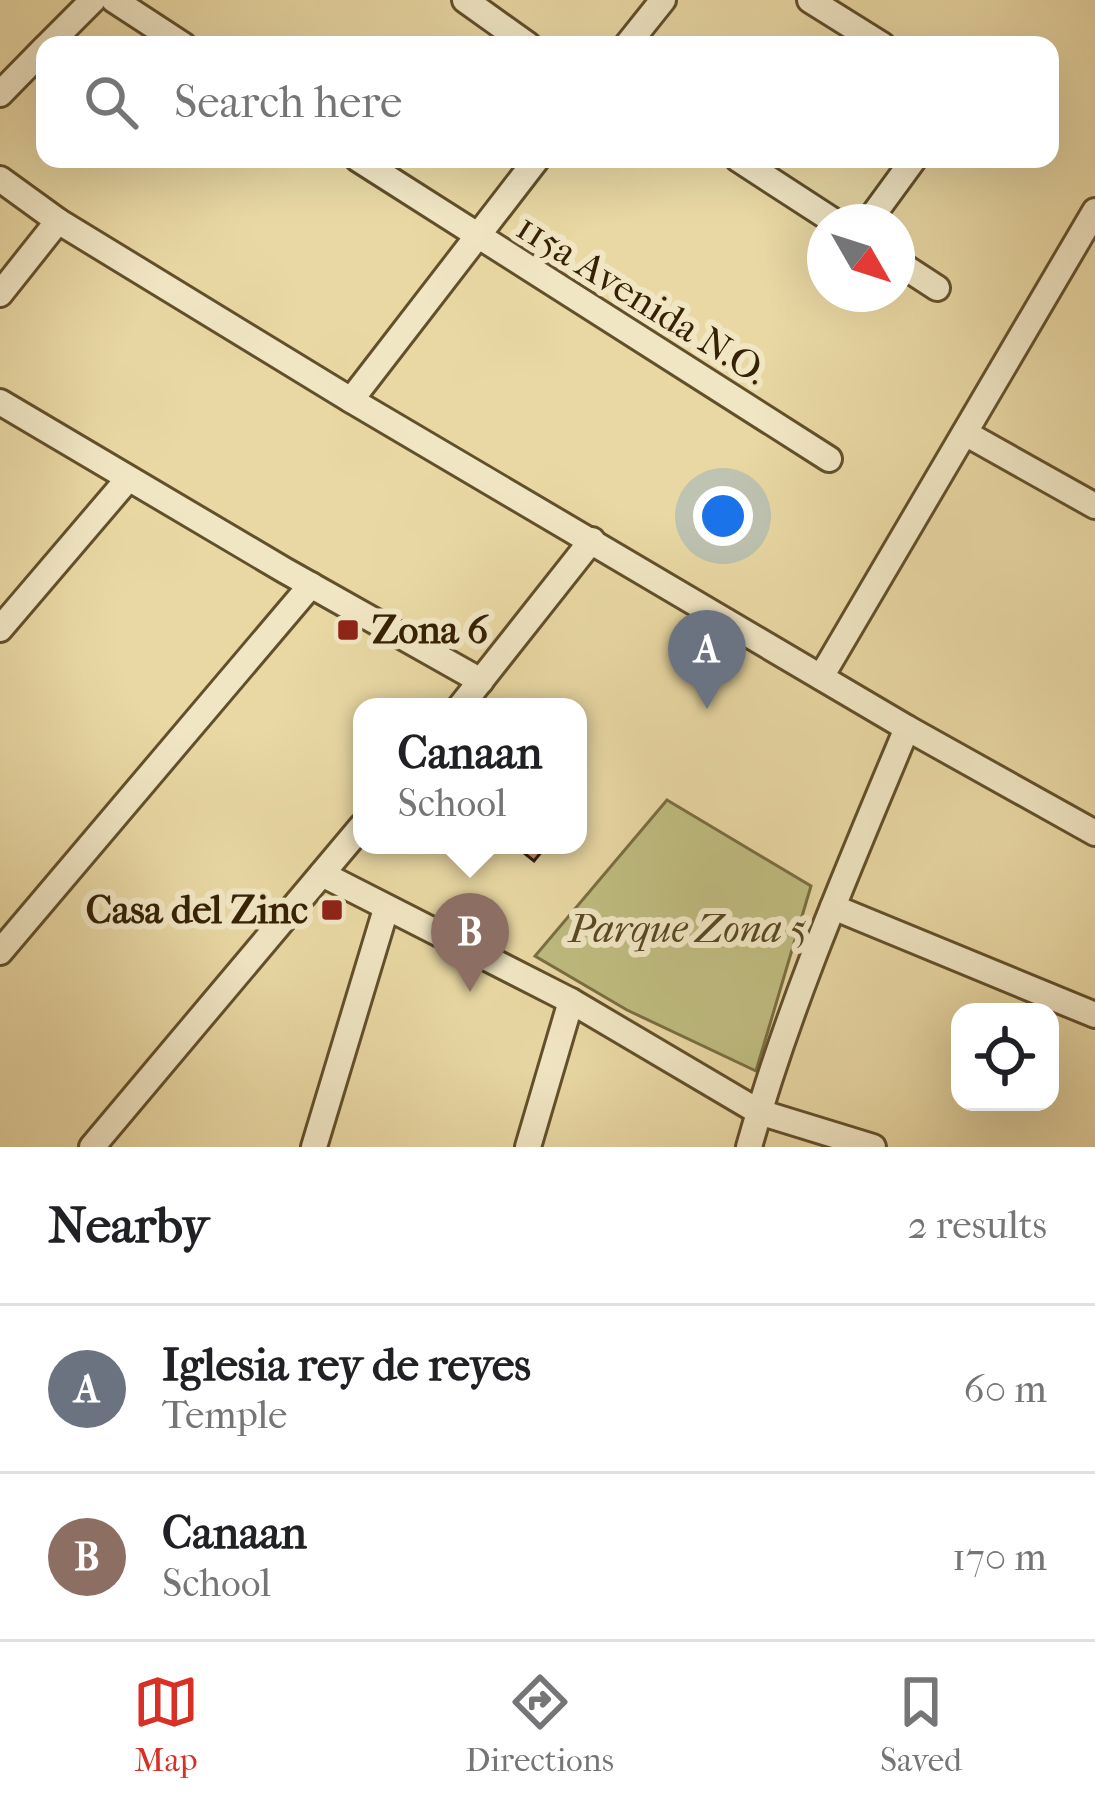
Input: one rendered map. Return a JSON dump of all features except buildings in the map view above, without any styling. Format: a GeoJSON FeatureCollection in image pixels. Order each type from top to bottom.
{"type":"FeatureCollection","features":[{"type":"Feature","properties":{"kind":"street"},"geometry":{"type":"LineString","coordinates":[[58,36],[93,0]]}},
{"type":"Feature","properties":{"kind":"street"},"geometry":{"type":"LineString","coordinates":[[114,0],[169,36]]}},
{"type":"Feature","properties":{"kind":"street"},"geometry":{"type":"LineString","coordinates":[[464,0],[515,36]]}},
{"type":"Feature","properties":{"kind":"street"},"geometry":{"type":"LineString","coordinates":[[634,36],[663,0]]}},
{"type":"Feature","properties":{"kind":"street"},"geometry":{"type":"LineString","coordinates":[[810,0],[868,36]]}},
{"type":"Feature","properties":{"kind":"street"},"geometry":{"type":"LineString","coordinates":[[0,94],[36,58]]}},
{"type":"Feature","properties":{"kind":"street","name":"115a Avenida N.O."},"geometry":{"type":"LineString","coordinates":[[372,168],[829,460]]}},
{"type":"Feature","properties":{"kind":"street"},"geometry":{"type":"LineString","coordinates":[[351,400],[530,168]]}},
{"type":"Feature","properties":{"kind":"street"},"geometry":{"type":"LineString","coordinates":[[752,168],[807,204]]}},
{"type":"Feature","properties":{"kind":"street"},"geometry":{"type":"LineString","coordinates":[[881,204],[907,168]]}},
{"type":"Feature","properties":{"kind":"street"},"geometry":{"type":"LineString","coordinates":[[0,179],[58,221],[351,400],[907,728],[1095,833]]}},
{"type":"Feature","properties":{"kind":"street"},"geometry":{"type":"LineString","coordinates":[[821,677],[1095,211]]}},
{"type":"Feature","properties":{"kind":"street"},"geometry":{"type":"LineString","coordinates":[[0,294],[58,221]]}},
{"type":"Feature","properties":{"kind":"street"},"geometry":{"type":"LineString","coordinates":[[915,274],[937,288]]}},
{"type":"Feature","properties":{"kind":"street"},"geometry":{"type":"LineString","coordinates":[[0,402],[481,681]]}},
{"type":"Feature","properties":{"kind":"street"},"geometry":{"type":"LineString","coordinates":[[965,434],[1095,506]]}},
{"type":"Feature","properties":{"kind":"street"},"geometry":{"type":"LineString","coordinates":[[0,629],[128,479]]}},
{"type":"Feature","properties":{"kind":"street"},"geometry":{"type":"LineString","coordinates":[[467,698],[592,541]]}},
{"type":"Feature","properties":{"kind":"street"},"geometry":{"type":"LineString","coordinates":[[0,952],[311,585]]}},
{"type":"Feature","properties":{"kind":"street"},"geometry":{"type":"LineString","coordinates":[[749,1147],[833,907],[907,728]]}},
{"type":"Feature","properties":{"kind":"street"},"geometry":{"type":"LineString","coordinates":[[92,1147],[353,837]]}},
{"type":"Feature","properties":{"kind":"street"},"geometry":{"type":"LineString","coordinates":[[322,874],[571,1001],[759,1112],[873,1147]]}},
{"type":"Feature","properties":{"kind":"street"},"geometry":{"type":"LineString","coordinates":[[833,907],[1095,1015]]}},
{"type":"Feature","properties":{"kind":"street"},"geometry":{"type":"LineString","coordinates":[[314,1147],[386,909]]}},
{"type":"Feature","properties":{"kind":"street"},"geometry":{"type":"LineString","coordinates":[[528,1147],[571,1001]]}},
{"type":"Feature","properties":{"kind":"green space","name":"Parque Zona 5"},"geometry":{"type":"Polygon","coordinates":[[[667,800],[811,886],[756,1071],[627,1010],[535,956],[667,800]]]}},
{"type":"Feature","properties":{"kind":"place","name":"Zona 6"},"geometry":{"type":"Point","coordinates":[348,630]}},
{"type":"Feature","properties":{"kind":"place","name":"Iglesia rey de reyes"},"geometry":{"type":"Point","coordinates":[707,709]}},
{"type":"Feature","properties":{"kind":"place","name":"Casa del Zinc"},"geometry":{"type":"Point","coordinates":[332,910]}},
{"type":"Feature","properties":{"kind":"place","name":"Canaan"},"geometry":{"type":"Point","coordinates":[470,992]}}]}
